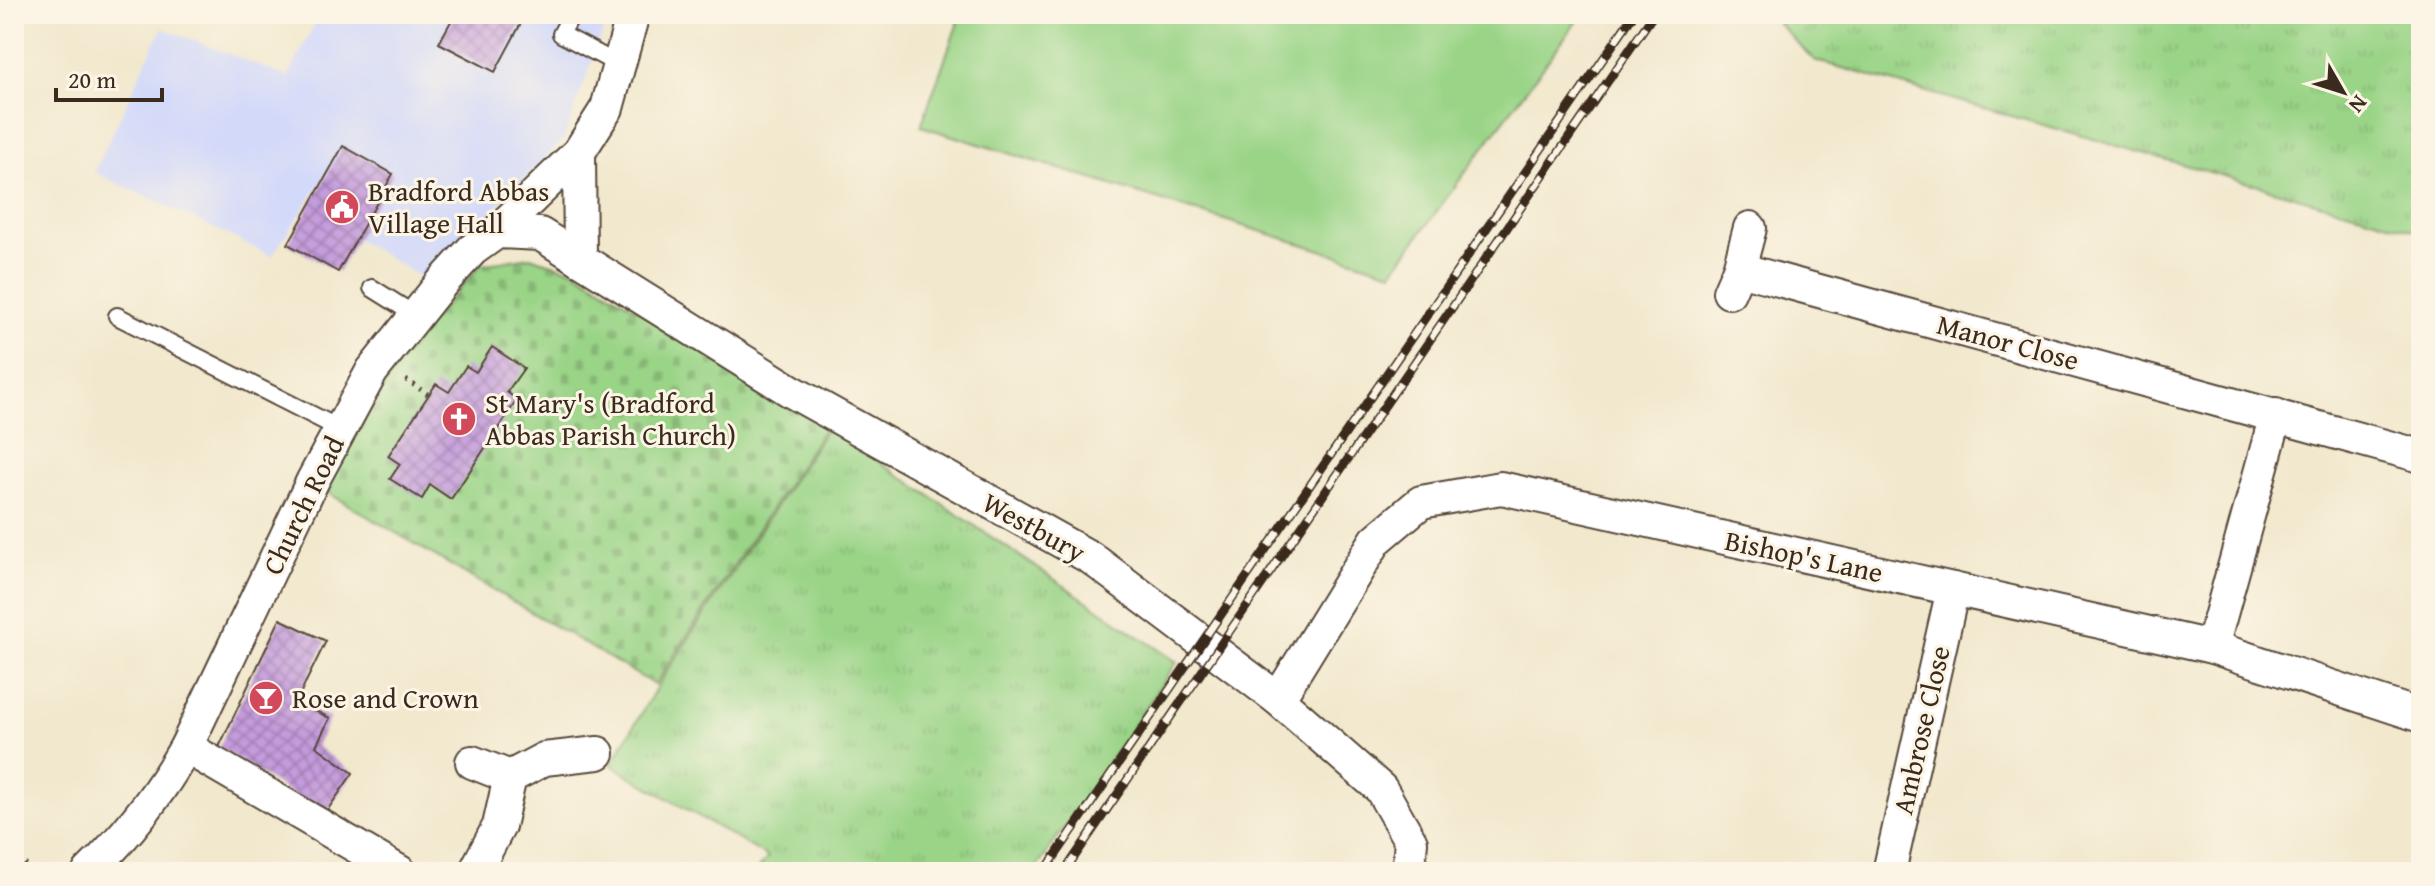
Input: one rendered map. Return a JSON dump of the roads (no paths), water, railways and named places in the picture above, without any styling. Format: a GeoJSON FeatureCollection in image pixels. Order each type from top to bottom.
{"type":"FeatureCollection","features":[{"type":"Feature","properties":{"kind":"street","name":"Church Road"},"geometry":{"type":"LineString","coordinates":[[89,872],[147,809],[186,747],[340,429],[372,371],[415,315],[472,250],[497,232],[579,152],[607,108],[633,14]]}},
{"type":"Feature","properties":{"kind":"street"},"geometry":{"type":"LineString","coordinates":[[579,152],[580,259]]}},
{"type":"Feature","properties":{"kind":"street","name":"Manor Close"},"geometry":{"type":"LineString","coordinates":[[1750,228],[1734,281],[2276,415],[2421,456]]}},
{"type":"Feature","properties":{"kind":"street"},"geometry":{"type":"LineString","coordinates":[[497,232],[540,234],[580,259]]}},
{"type":"Feature","properties":{"kind":"street","name":"Westbury"},"geometry":{"type":"LineString","coordinates":[[580,259],[791,391],[1091,558],[1278,699],[1381,789],[1411,842],[1408,872]]}},
{"type":"Feature","properties":{"kind":"street"},"geometry":{"type":"LineString","coordinates":[[2212,647],[2276,415]]}},
{"type":"Feature","properties":{"kind":"street","name":"Bishop's Lane"},"geometry":{"type":"LineString","coordinates":[[1278,699],[1376,540],[1421,502],[1501,488],[2212,647],[2421,716]]}},
{"type":"Feature","properties":{"kind":"street","name":"Ambrose Close"},"geometry":{"type":"LineString","coordinates":[[1889,872],[1953,589]]}},
{"type":"Feature","properties":{"kind":"street"},"geometry":{"type":"LineString","coordinates":[[186,747],[400,872]]}},
{"type":"Feature","properties":{"kind":"street"},"geometry":{"type":"LineString","coordinates":[[472,762],[510,777],[544,759],[598,753]]}},
{"type":"Feature","properties":{"kind":"street"},"geometry":{"type":"LineString","coordinates":[[475,872],[499,826],[510,777]]}},
{"type":"Feature","properties":{"kind":"lane"},"geometry":{"type":"LineString","coordinates":[[572,14],[561,34],[619,65]]}},
{"type":"Feature","properties":{"kind":"lane"},"geometry":{"type":"LineString","coordinates":[[372,288],[415,315]]}},
{"type":"Feature","properties":{"kind":"lane"},"geometry":{"type":"LineString","coordinates":[[117,316],[340,429]]}},
{"type":"Feature","properties":{"kind":"railway"},"geometry":{"type":"LineString","coordinates":[[1044,872],[1634,14]]}},
{"type":"Feature","properties":{"kind":"railway"},"geometry":{"type":"LineString","coordinates":[[1064,872],[1654,14]]}},
{"type":"Feature","properties":{"kind":"place","name":"Bradford Abbas Village Hall"},"geometry":{"type":"Point","coordinates":[342,207]}},
{"type":"Feature","properties":{"kind":"place","name":"St Mary's (Bradford Abbas Parish Church)"},"geometry":{"type":"Point","coordinates":[459,419]}},
{"type":"Feature","properties":{"kind":"place","name":"Rose and Crown"},"geometry":{"type":"Point","coordinates":[266,698]}}]}
